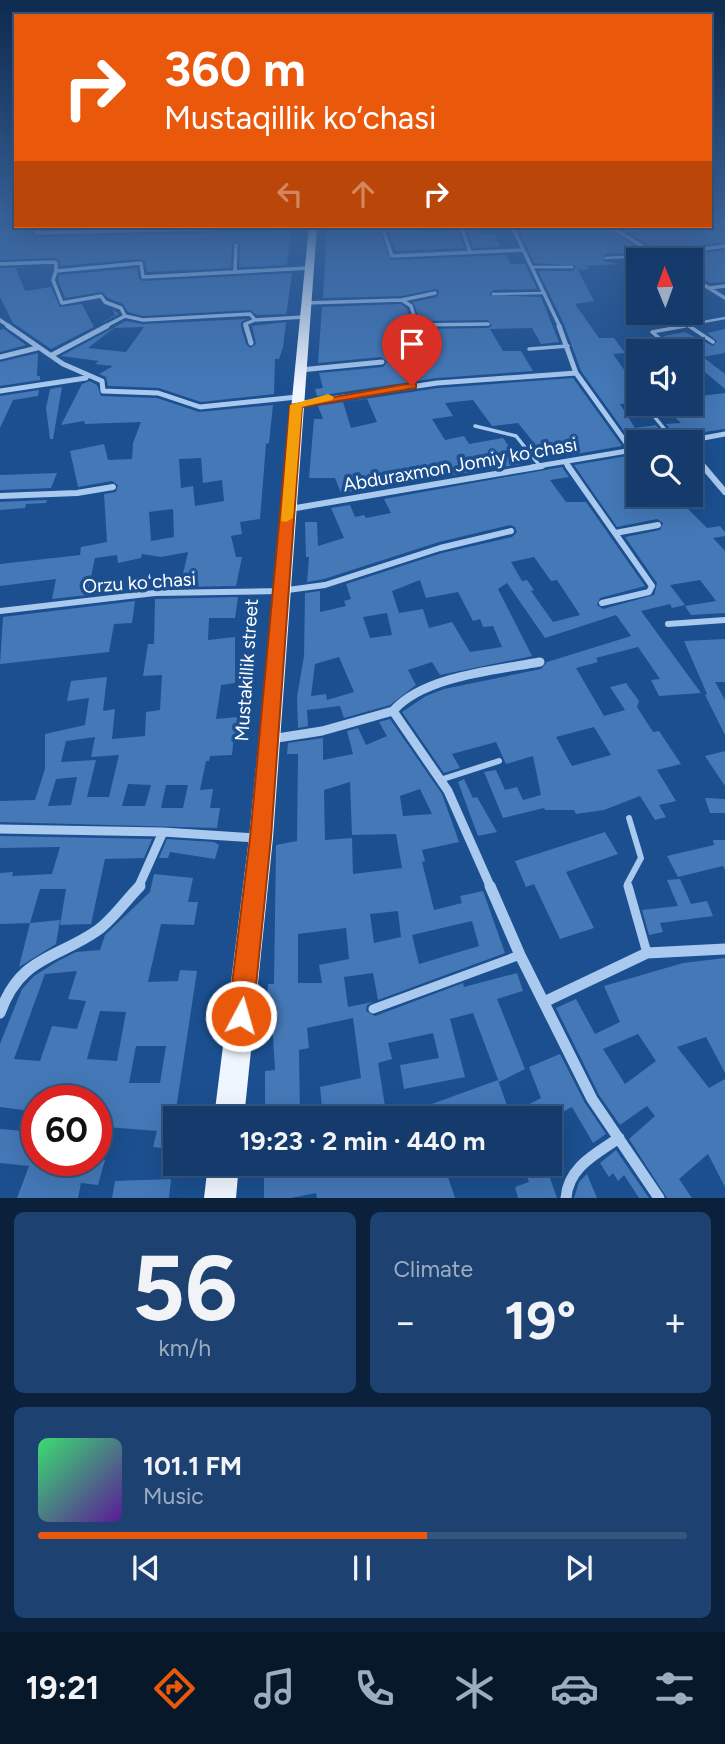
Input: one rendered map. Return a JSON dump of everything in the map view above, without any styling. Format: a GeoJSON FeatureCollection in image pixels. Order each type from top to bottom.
{"type":"FeatureCollection","features":[{"type":"Feature","properties":{"kind":"main road","name":"Mustakillik street"},"geometry":{"type":"LineString","coordinates":[[230,1106],[261,838],[286,510],[308,275]]}},
{"type":"Feature","properties":{"kind":"main road"},"geometry":{"type":"LineString","coordinates":[[220,1198],[223,1176]]}},
{"type":"Feature","properties":{"kind":"street"},"geometry":{"type":"LineString","coordinates":[[55,275],[53,280],[62,303],[101,296],[106,302],[121,307],[125,316],[130,319],[250,314],[255,320]]}},
{"type":"Feature","properties":{"kind":"street"},"geometry":{"type":"LineString","coordinates":[[143,275],[171,275]]}},
{"type":"Feature","properties":{"kind":"street"},"geometry":{"type":"LineString","coordinates":[[536,275],[568,346],[576,373],[626,438]]}},
{"type":"Feature","properties":{"kind":"street"},"geometry":{"type":"LineString","coordinates":[[704,285],[725,298]]}},
{"type":"Feature","properties":{"kind":"street"},"geometry":{"type":"LineString","coordinates":[[709,288],[725,285]]}},
{"type":"Feature","properties":{"kind":"street"},"geometry":{"type":"LineString","coordinates":[[251,343],[245,324],[255,320],[305,310],[402,300],[435,293]]}},
{"type":"Feature","properties":{"kind":"street"},"geometry":{"type":"LineString","coordinates":[[402,300],[411,306],[417,325],[488,324]]}},
{"type":"Feature","properties":{"kind":"street"},"geometry":{"type":"LineString","coordinates":[[52,355],[125,316]]}},
{"type":"Feature","properties":{"kind":"street"},"geometry":{"type":"LineString","coordinates":[[0,320],[37,348],[86,378]]}},
{"type":"Feature","properties":{"kind":"street"},"geometry":{"type":"LineString","coordinates":[[0,357],[37,348]]}},
{"type":"Feature","properties":{"kind":"street"},"geometry":{"type":"LineString","coordinates":[[299,370],[382,362]]}},
{"type":"Feature","properties":{"kind":"street"},"geometry":{"type":"LineString","coordinates":[[0,391],[86,378],[102,381],[100,388],[103,391],[152,393],[175,397],[188,405],[200,407],[296,401],[437,383],[576,373]]}},
{"type":"Feature","properties":{"kind":"street"},"geometry":{"type":"LineString","coordinates":[[703,438],[725,434]]}},
{"type":"Feature","properties":{"kind":"street","name":"Abduraxmon Jomiy koʻchasi"},"geometry":{"type":"LineString","coordinates":[[286,510],[626,452]]}},
{"type":"Feature","properties":{"kind":"street"},"geometry":{"type":"LineString","coordinates":[[565,462],[652,589],[602,603]]}},
{"type":"Feature","properties":{"kind":"street"},"geometry":{"type":"LineString","coordinates":[[703,466],[724,490]]}},
{"type":"Feature","properties":{"kind":"street"},"geometry":{"type":"LineString","coordinates":[[0,496],[76,493],[113,487]]}},
{"type":"Feature","properties":{"kind":"street"},"geometry":{"type":"LineString","coordinates":[[615,533],[658,525]]}},
{"type":"Feature","properties":{"kind":"street","name":"Orzu koʻchasi"},"geometry":{"type":"LineString","coordinates":[[0,611],[155,593],[280,591],[325,585],[440,548],[512,531]]}},
{"type":"Feature","properties":{"kind":"street"},"geometry":{"type":"LineString","coordinates":[[668,624],[725,620]]}},
{"type":"Feature","properties":{"kind":"street"},"geometry":{"type":"LineString","coordinates":[[269,739],[322,731],[393,711],[398,701],[410,694],[482,674],[540,662]]}},
{"type":"Feature","properties":{"kind":"street"},"geometry":{"type":"LineString","coordinates":[[393,711],[448,791],[520,955],[592,1099],[659,1198]]}},
{"type":"Feature","properties":{"kind":"street"},"geometry":{"type":"LineString","coordinates":[[0,829],[163,832],[261,838]]}},
{"type":"Feature","properties":{"kind":"street"},"geometry":{"type":"LineString","coordinates":[[0,1013],[2,1000],[25,972],[48,956],[98,930],[140,886],[163,832]]}},
{"type":"Feature","properties":{"kind":"street"},"geometry":{"type":"LineString","coordinates":[[544,1002],[647,953],[725,949]]}},
{"type":"Feature","properties":{"kind":"street"},"geometry":{"type":"LineString","coordinates":[[566,1198],[565,1187],[571,1173],[619,1138]]}},
{"type":"Feature","properties":{"kind":"lane"},"geometry":{"type":"LineString","coordinates":[[493,294],[545,293]]}},
{"type":"Feature","properties":{"kind":"lane"},"geometry":{"type":"LineString","coordinates":[[704,322],[725,318]]}},
{"type":"Feature","properties":{"kind":"lane"},"geometry":{"type":"LineString","coordinates":[[717,319],[725,324]]}},
{"type":"Feature","properties":{"kind":"lane"},"geometry":{"type":"LineString","coordinates":[[660,339],[652,332],[683,326]]}},
{"type":"Feature","properties":{"kind":"lane"},"geometry":{"type":"LineString","coordinates":[[689,326],[713,342]]}},
{"type":"Feature","properties":{"kind":"lane"},"geometry":{"type":"LineString","coordinates":[[529,349],[568,346]]}},
{"type":"Feature","properties":{"kind":"lane"},"geometry":{"type":"LineString","coordinates":[[654,416],[667,430]]}},
{"type":"Feature","properties":{"kind":"lane"},"geometry":{"type":"LineString","coordinates":[[475,426],[516,436],[540,466]]}},
{"type":"Feature","properties":{"kind":"lane"},"geometry":{"type":"LineString","coordinates":[[440,780],[499,761]]}},
{"type":"Feature","properties":{"kind":"lane"},"geometry":{"type":"LineString","coordinates":[[629,818],[641,858],[627,884],[647,953]]}},
{"type":"Feature","properties":{"kind":"lane"},"geometry":{"type":"LineString","coordinates":[[373,1009],[520,955]]}},
{"type":"Feature","properties":{"kind":"building"},"geometry":{"type":"Polygon","coordinates":[[[0,275],[19,275],[25,291],[51,287],[60,307],[82,304],[94,327],[51,349],[13,323],[0,297],[0,275]]]}},
{"type":"Feature","properties":{"kind":"building"},"geometry":{"type":"Polygon","coordinates":[[[59,275],[138,275],[143,281],[292,275],[286,314],[257,315],[250,310],[143,316],[128,312],[123,304],[108,298],[102,292],[65,298],[58,280],[59,275]]]}},
{"type":"Feature","properties":{"kind":"building"},"geometry":{"type":"Polygon","coordinates":[[[324,275],[530,275],[537,289],[493,290],[489,295],[541,297],[559,342],[541,344],[532,328],[490,329],[503,351],[521,351],[533,371],[437,378],[317,396],[315,389],[323,388],[319,373],[383,367],[387,362],[381,357],[318,363],[322,307],[401,304],[407,309],[413,326],[417,329],[492,326],[488,320],[420,321],[413,302],[437,297],[439,291],[436,289],[401,296],[323,298],[324,275]]]}},
{"type":"Feature","properties":{"kind":"building"},"geometry":{"type":"Polygon","coordinates":[[[540,275],[581,275],[594,301],[575,304],[599,338],[614,338],[625,353],[613,354],[626,372],[626,404],[620,404],[626,416],[635,428],[656,425],[660,430],[626,430],[626,434],[581,371],[564,324],[540,275]]]}},
{"type":"Feature","properties":{"kind":"building"},"geometry":{"type":"Polygon","coordinates":[[[704,275],[725,275],[725,282],[710,283],[704,280],[704,275]]]}},
{"type":"Feature","properties":{"kind":"building"},"geometry":{"type":"Polygon","coordinates":[[[247,319],[241,322],[241,327],[246,344],[250,348],[256,344],[252,326],[286,322],[283,347],[279,359],[275,359],[274,394],[201,402],[159,388],[108,386],[106,377],[99,374],[113,366],[95,364],[99,361],[61,356],[126,321],[143,324],[247,319]],[[144,327],[114,328],[88,348],[126,352],[144,327]]]}},
{"type":"Feature","properties":{"kind":"building"},"geometry":{"type":"Polygon","coordinates":[[[4,329],[26,345],[0,352],[0,330],[4,329]]]}},
{"type":"Feature","properties":{"kind":"building"},"geometry":{"type":"Polygon","coordinates":[[[725,329],[725,353],[703,357],[703,341],[713,346],[717,341],[707,333],[725,329]]]}},
{"type":"Feature","properties":{"kind":"building"},"geometry":{"type":"Polygon","coordinates":[[[685,332],[699,339],[666,339],[663,336],[685,332]]]}},
{"type":"Feature","properties":{"kind":"building"},"geometry":{"type":"Polygon","coordinates":[[[38,353],[37,376],[40,376],[40,380],[0,386],[0,362],[38,353]]]}},
{"type":"Feature","properties":{"kind":"building"},"geometry":{"type":"Polygon","coordinates":[[[703,357],[725,374],[725,389],[703,370],[703,357]]]}},
{"type":"Feature","properties":{"kind":"building"},"geometry":{"type":"Polygon","coordinates":[[[573,378],[622,446],[547,459],[518,423],[492,426],[473,400],[445,403],[453,416],[432,419],[445,440],[464,436],[469,444],[503,438],[521,464],[341,493],[335,478],[309,478],[314,419],[323,419],[318,406],[343,402],[351,428],[377,422],[367,399],[344,402],[438,388],[573,378]]]}},
{"type":"Feature","properties":{"kind":"building"},"geometry":{"type":"Polygon","coordinates":[[[90,381],[97,385],[101,396],[157,398],[199,412],[273,405],[269,443],[266,444],[260,519],[240,522],[242,534],[231,536],[236,557],[242,557],[236,586],[180,587],[188,552],[161,557],[142,554],[141,558],[118,563],[117,555],[95,558],[87,595],[52,599],[56,579],[0,586],[0,564],[80,555],[81,547],[107,542],[104,494],[116,492],[118,485],[112,481],[78,487],[70,451],[104,444],[108,460],[132,459],[133,443],[141,422],[85,424],[84,421],[61,425],[82,384],[90,381]],[[201,458],[179,459],[181,488],[193,486],[195,506],[224,501],[222,480],[203,483],[201,458]],[[173,509],[149,512],[151,541],[174,537],[173,509]]]}},
{"type":"Feature","properties":{"kind":"building"},"geometry":{"type":"Polygon","coordinates":[[[62,387],[53,439],[50,439],[46,408],[50,389],[62,387]]]}},
{"type":"Feature","properties":{"kind":"building"},"geometry":{"type":"Polygon","coordinates":[[[39,390],[38,396],[13,400],[0,428],[0,396],[39,390]]]}},
{"type":"Feature","properties":{"kind":"building"},"geometry":{"type":"Polygon","coordinates":[[[725,393],[725,429],[703,432],[703,430],[671,430],[666,424],[681,423],[674,416],[703,416],[703,396],[725,393]]]}},
{"type":"Feature","properties":{"kind":"building"},"geometry":{"type":"Polygon","coordinates":[[[626,456],[626,507],[686,507],[707,528],[720,526],[725,532],[725,536],[713,538],[725,551],[725,613],[691,615],[685,606],[716,601],[700,580],[670,585],[685,605],[672,608],[670,604],[641,611],[701,693],[659,696],[651,680],[660,679],[638,647],[596,658],[598,662],[576,668],[604,716],[625,710],[610,687],[626,683],[639,701],[637,707],[653,732],[659,731],[681,764],[657,770],[676,801],[659,805],[666,817],[655,820],[640,796],[604,810],[576,814],[574,810],[544,808],[503,818],[484,772],[496,770],[505,790],[517,787],[523,800],[541,795],[533,756],[506,764],[496,742],[452,754],[460,768],[444,773],[402,712],[426,696],[444,689],[541,669],[547,662],[631,636],[616,615],[545,638],[507,583],[498,589],[532,656],[440,675],[432,662],[408,670],[416,685],[390,705],[344,718],[340,706],[307,710],[308,726],[298,728],[297,697],[304,656],[305,593],[320,591],[320,612],[346,606],[344,601],[351,599],[346,584],[442,553],[512,537],[517,532],[515,527],[510,525],[439,542],[307,582],[309,557],[306,557],[305,522],[317,522],[318,546],[344,538],[331,508],[350,505],[355,517],[364,515],[366,518],[391,513],[384,499],[562,467],[569,477],[550,480],[566,502],[586,502],[645,586],[600,598],[597,605],[603,609],[654,595],[657,583],[625,537],[660,530],[663,523],[657,519],[617,527],[574,465],[626,456]],[[534,557],[511,562],[522,581],[527,580],[534,590],[531,591],[553,622],[580,615],[557,580],[551,581],[534,557]],[[420,580],[392,591],[399,613],[423,609],[429,628],[452,622],[470,652],[502,647],[493,626],[483,627],[480,619],[473,621],[458,592],[426,598],[420,580]],[[387,613],[363,617],[370,638],[392,635],[387,613]],[[339,657],[315,664],[311,696],[326,694],[327,700],[354,692],[339,657]],[[594,727],[556,737],[572,766],[611,755],[594,727]]]}},
{"type":"Feature","properties":{"kind":"building"},"geometry":{"type":"Polygon","coordinates":[[[57,473],[51,488],[0,490],[0,475],[57,473]]]}},
{"type":"Feature","properties":{"kind":"building"},"geometry":{"type":"Polygon","coordinates":[[[47,500],[46,503],[26,504],[25,508],[0,510],[0,502],[47,500]]]}},
{"type":"Feature","properties":{"kind":"building"},"geometry":{"type":"Polygon","coordinates":[[[238,597],[235,618],[209,618],[208,640],[235,637],[235,683],[221,685],[216,719],[238,717],[238,734],[234,735],[232,755],[210,756],[209,761],[206,761],[200,790],[213,789],[210,808],[220,808],[217,828],[0,822],[0,801],[35,800],[45,769],[45,734],[85,725],[89,698],[67,701],[71,681],[107,677],[103,711],[115,709],[112,739],[145,736],[146,712],[160,710],[162,675],[143,676],[148,644],[154,644],[155,599],[238,597]],[[95,737],[66,741],[61,762],[96,760],[87,797],[109,797],[119,755],[91,757],[95,737]],[[77,777],[56,779],[48,806],[71,805],[77,777]],[[128,784],[122,806],[145,806],[151,785],[128,784]],[[166,785],[161,808],[183,808],[188,785],[166,785]]]}},
{"type":"Feature","properties":{"kind":"building"},"geometry":{"type":"Polygon","coordinates":[[[135,601],[132,623],[114,624],[109,652],[0,664],[3,617],[135,601]]]}},
{"type":"Feature","properties":{"kind":"building"},"geometry":{"type":"Polygon","coordinates":[[[725,639],[725,682],[715,682],[725,700],[725,735],[705,695],[707,694],[684,641],[725,639]]]}},
{"type":"Feature","properties":{"kind":"building"},"geometry":{"type":"Polygon","coordinates":[[[390,719],[442,794],[459,842],[422,850],[425,861],[422,862],[434,910],[462,903],[460,896],[483,891],[505,953],[378,1000],[373,973],[344,977],[348,1007],[373,1002],[367,1005],[366,1011],[375,1016],[463,983],[464,987],[517,973],[523,991],[497,999],[525,1069],[499,1082],[473,1013],[450,1019],[465,1077],[404,1089],[400,1065],[439,1058],[433,1033],[388,1043],[392,1059],[378,1063],[385,1106],[322,1106],[320,1087],[361,1078],[353,1018],[307,1028],[309,1048],[299,1050],[300,1106],[265,1106],[265,1071],[275,1070],[272,1020],[265,1021],[268,984],[274,984],[276,845],[297,841],[298,754],[287,754],[288,743],[323,738],[323,760],[353,754],[347,731],[358,728],[366,745],[387,736],[379,722],[390,719]],[[350,782],[324,790],[325,840],[352,838],[353,874],[402,868],[396,834],[352,835],[350,782]],[[420,789],[400,796],[403,816],[432,814],[420,789]],[[398,911],[370,914],[374,943],[401,937],[398,911]],[[472,921],[412,935],[419,964],[479,946],[472,921]],[[346,928],[298,934],[298,983],[322,983],[319,965],[349,959],[346,928]]]}},
{"type":"Feature","properties":{"kind":"building"},"geometry":{"type":"Polygon","coordinates":[[[725,751],[725,786],[705,756],[725,751]]]}},
{"type":"Feature","properties":{"kind":"building"},"geometry":{"type":"Polygon","coordinates":[[[464,779],[473,798],[477,797],[497,832],[478,836],[458,782],[464,779]]]}},
{"type":"Feature","properties":{"kind":"building"},"geometry":{"type":"Polygon","coordinates":[[[705,798],[725,799],[725,813],[710,813],[705,798]]]}},
{"type":"Feature","properties":{"kind":"building"},"geometry":{"type":"Polygon","coordinates":[[[605,832],[618,854],[566,872],[594,928],[560,939],[534,884],[526,887],[515,861],[605,832]]]}},
{"type":"Feature","properties":{"kind":"building"},"geometry":{"type":"Polygon","coordinates":[[[0,836],[152,839],[144,858],[105,859],[91,924],[60,925],[66,889],[40,889],[30,923],[0,924],[0,873],[13,872],[12,876],[52,874],[60,847],[0,848],[0,836]]]}},
{"type":"Feature","properties":{"kind":"building"},"geometry":{"type":"Polygon","coordinates":[[[167,839],[214,842],[219,845],[215,859],[170,852],[168,858],[159,858],[167,839]]]}},
{"type":"Feature","properties":{"kind":"building"},"geometry":{"type":"Polygon","coordinates":[[[713,840],[725,840],[725,870],[723,866],[678,877],[667,856],[714,845],[713,840]]]}},
{"type":"Feature","properties":{"kind":"building"},"geometry":{"type":"Polygon","coordinates":[[[154,874],[193,878],[188,902],[198,902],[194,925],[161,924],[148,982],[178,981],[180,970],[197,971],[177,1106],[163,1106],[163,1148],[153,1147],[157,1131],[112,1127],[112,1085],[21,1085],[21,1110],[0,1107],[0,1044],[22,989],[34,976],[76,952],[100,950],[105,935],[150,892],[154,874]],[[77,971],[45,974],[14,1059],[40,1061],[52,1026],[77,1029],[86,1001],[68,999],[77,971]],[[100,1011],[87,1059],[117,1061],[126,1012],[100,1011]],[[136,1046],[129,1083],[160,1083],[166,1046],[136,1046]]]}},
{"type":"Feature","properties":{"kind":"building"},"geometry":{"type":"Polygon","coordinates":[[[680,879],[691,904],[707,901],[713,916],[660,923],[663,932],[649,935],[642,910],[678,906],[667,880],[680,879]]]}},
{"type":"Feature","properties":{"kind":"building"},"geometry":{"type":"Polygon","coordinates":[[[60,920],[56,944],[19,967],[30,923],[60,920]]]}},
{"type":"Feature","properties":{"kind":"building"},"geometry":{"type":"Polygon","coordinates":[[[725,958],[725,1073],[706,1037],[677,1047],[709,1088],[725,1079],[725,1187],[708,1154],[679,1179],[692,1198],[667,1198],[629,1139],[655,1116],[647,1106],[620,1125],[599,1095],[556,1008],[576,999],[595,1034],[620,1022],[604,986],[683,963],[725,958]],[[638,1034],[603,1049],[625,1084],[656,1061],[638,1034]]]}},
{"type":"Feature","properties":{"kind":"building"},"geometry":{"type":"Polygon","coordinates":[[[560,1054],[585,1103],[606,1134],[593,1143],[572,1107],[562,1112],[562,1106],[526,1106],[541,1098],[529,1067],[560,1054]]]}},
{"type":"Feature","properties":{"kind":"building"},"geometry":{"type":"Polygon","coordinates":[[[498,1080],[507,1106],[426,1106],[498,1080]]]}},
{"type":"Feature","properties":{"kind":"building"},"geometry":{"type":"Polygon","coordinates":[[[0,1129],[21,1131],[21,1165],[0,1163],[0,1129]]]}},
{"type":"Feature","properties":{"kind":"building"},"geometry":{"type":"Polygon","coordinates":[[[616,1150],[649,1198],[639,1198],[624,1175],[618,1181],[613,1173],[609,1177],[600,1163],[616,1150]]]}},
{"type":"Feature","properties":{"kind":"building"},"geometry":{"type":"Polygon","coordinates":[[[587,1174],[597,1198],[574,1198],[579,1182],[587,1174]]]}},
{"type":"Feature","properties":{"kind":"building"},"geometry":{"type":"Polygon","coordinates":[[[25,1176],[101,1176],[98,1185],[81,1183],[78,1198],[17,1198],[25,1176]]]}},
{"type":"Feature","properties":{"kind":"building"},"geometry":{"type":"Polygon","coordinates":[[[264,1176],[448,1176],[455,1198],[317,1198],[316,1193],[291,1198],[264,1198],[264,1176]]]}},
{"type":"Feature","properties":{"kind":"building"},"geometry":{"type":"Polygon","coordinates":[[[527,1176],[549,1176],[557,1198],[518,1198],[515,1187],[529,1182],[527,1176]]]}},
{"type":"Feature","properties":{"kind":"building"},"geometry":{"type":"Polygon","coordinates":[[[171,1179],[169,1198],[112,1198],[115,1181],[171,1179]]]}},
{"type":"Feature","properties":{"kind":"slow traffic"},"geometry":{"type":"LineString","coordinates":[[286,518],[296,405],[328,397]]}},
{"type":"Feature","properties":{"kind":"route"},"geometry":{"type":"LineString","coordinates":[[241,1016],[261,838],[296,405],[315,399],[412,386]]}}]}
